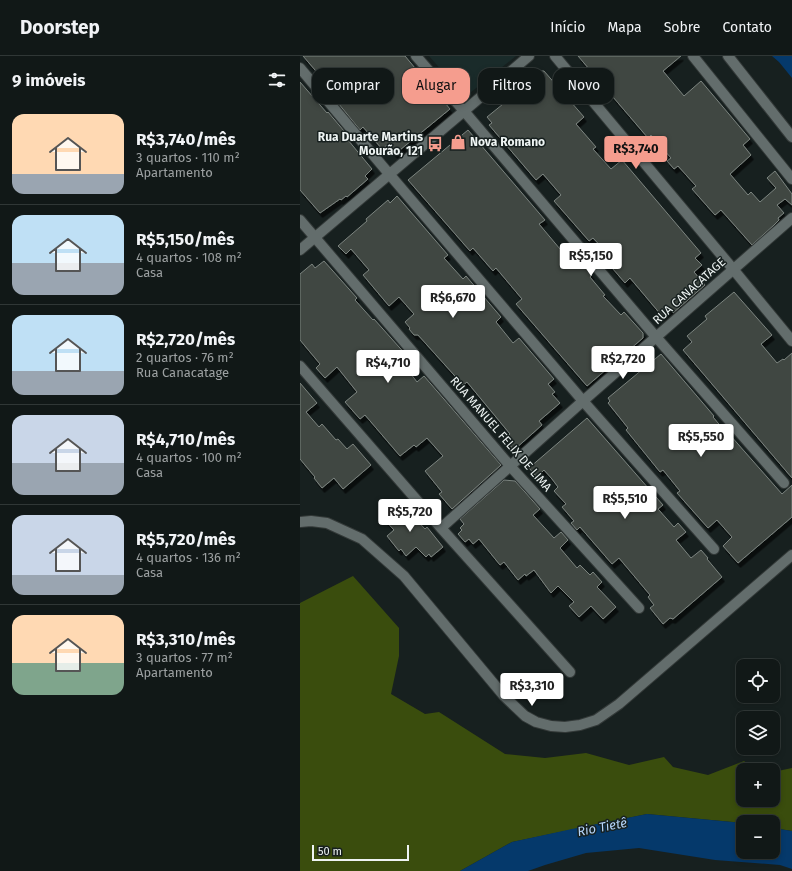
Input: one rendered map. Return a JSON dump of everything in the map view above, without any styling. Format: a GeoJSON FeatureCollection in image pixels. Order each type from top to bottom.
{"type":"FeatureCollection","features":[{"type":"Feature","properties":{"kind":"street"},"geometry":{"type":"LineString","coordinates":[[416,56],[656,337],[784,482]]}},
{"type":"Feature","properties":{"kind":"street"},"geometry":{"type":"LineString","coordinates":[[300,250],[529,56]]}},
{"type":"Feature","properties":{"kind":"street"},"geometry":{"type":"LineString","coordinates":[[555,56],[792,341]]}},
{"type":"Feature","properties":{"kind":"street"},"geometry":{"type":"LineString","coordinates":[[693,56],[792,179]]}},
{"type":"Feature","properties":{"kind":"street"},"geometry":{"type":"LineString","coordinates":[[728,56],[792,137]]}},
{"type":"Feature","properties":{"kind":"street"},"geometry":{"type":"LineString","coordinates":[[300,68],[583,401],[714,549]]}},
{"type":"Feature","properties":{"kind":"street","name":"RUA CANACATAGE"},"geometry":{"type":"LineString","coordinates":[[442,528],[583,401],[792,218]]}},
{"type":"Feature","properties":{"kind":"street","name":"RUA MANUEL FELIX DE LIMA"},"geometry":{"type":"LineString","coordinates":[[300,220],[511,467],[639,608]]}},
{"type":"Feature","properties":{"kind":"street"},"geometry":{"type":"LineString","coordinates":[[300,366],[570,672]]}},
{"type":"Feature","properties":{"kind":"street"},"geometry":{"type":"LineString","coordinates":[[300,522],[311,521],[327,523],[362,539],[404,576],[504,696],[525,716],[536,722],[551,726],[565,727],[580,725],[596,720],[619,704],[792,555]]}},
{"type":"Feature","properties":{"kind":"shaded area"},"geometry":{"type":"Polygon","coordinates":[[[429,56],[516,56],[501,68],[478,68],[478,87],[470,93],[470,68],[440,68],[429,56]]]}},
{"type":"Feature","properties":{"kind":"green space"},"geometry":{"type":"Polygon","coordinates":[[[353,576],[399,628],[399,656],[391,694],[425,714],[439,712],[505,754],[545,758],[586,753],[629,765],[664,757],[673,767],[708,775],[736,764],[736,807],[780,807],[780,771],[792,768],[792,831],[780,829],[780,815],[736,815],[736,822],[647,814],[512,842],[460,871],[300,871],[300,603],[353,576]]]}},
{"type":"Feature","properties":{"kind":"water"},"geometry":{"type":"Polygon","coordinates":[[[772,56],[792,56],[792,78],[779,62],[772,56]]]}},
{"type":"Feature","properties":{"kind":"water","name":"Rio Tietê"},"geometry":{"type":"Polygon","coordinates":[[[647,814],[736,822],[736,859],[780,859],[780,829],[792,831],[792,869],[780,865],[715,860],[639,848],[586,853],[528,871],[460,871],[512,842],[647,814]]]}},
{"type":"Feature","properties":{"kind":"building"},"geometry":{"type":"Polygon","coordinates":[[[303,56],[405,56],[415,68],[402,68],[402,104],[446,104],[450,109],[395,154],[387,145],[382,149],[363,127],[360,130],[339,104],[394,104],[394,68],[313,68],[303,56]]]}},
{"type":"Feature","properties":{"kind":"building"},"geometry":{"type":"Polygon","coordinates":[[[578,56],[681,56],[663,71],[684,96],[701,81],[750,139],[743,145],[751,155],[730,174],[748,195],[751,192],[760,202],[776,188],[767,178],[775,171],[792,194],[792,205],[785,199],[777,205],[784,213],[778,218],[779,220],[774,225],[752,245],[721,210],[715,215],[692,189],[696,186],[678,166],[674,169],[667,161],[671,158],[651,135],[648,138],[614,98],[614,68],[588,68],[578,56]]]}},
{"type":"Feature","properties":{"kind":"building"},"geometry":{"type":"Polygon","coordinates":[[[545,72],[553,81],[553,104],[573,104],[584,117],[576,124],[596,147],[593,149],[611,169],[622,160],[701,253],[695,258],[702,265],[694,272],[705,285],[673,313],[670,309],[662,316],[630,278],[625,283],[607,262],[612,258],[593,238],[589,241],[554,201],[561,195],[543,174],[536,180],[489,125],[492,123],[487,117],[503,104],[545,104],[545,72]]]}},
{"type":"Feature","properties":{"kind":"building"},"geometry":{"type":"Polygon","coordinates":[[[300,82],[312,96],[312,104],[319,104],[327,113],[328,112],[350,138],[348,140],[372,169],[365,176],[368,179],[347,197],[346,196],[341,200],[340,199],[320,213],[300,190],[300,82]]]}},
{"type":"Feature","properties":{"kind":"building"},"geometry":{"type":"Polygon","coordinates":[[[468,130],[545,220],[539,224],[560,249],[562,248],[568,254],[572,252],[592,275],[590,277],[605,295],[603,296],[621,315],[624,312],[643,333],[643,338],[587,386],[516,304],[522,299],[496,268],[493,271],[473,248],[470,251],[408,180],[468,130]]]}},
{"type":"Feature","properties":{"kind":"building"},"geometry":{"type":"Polygon","coordinates":[[[397,196],[448,255],[444,258],[463,279],[466,276],[501,317],[496,322],[513,343],[519,338],[554,379],[548,384],[555,392],[552,394],[560,403],[539,421],[542,425],[514,450],[505,439],[510,434],[467,382],[463,385],[418,335],[414,335],[409,329],[410,328],[405,322],[414,314],[399,297],[389,306],[363,275],[369,270],[351,249],[346,254],[338,246],[367,221],[366,219],[388,200],[390,203],[397,196]]]}},
{"type":"Feature","properties":{"kind":"building"},"geometry":{"type":"Polygon","coordinates":[[[324,261],[357,298],[355,300],[408,357],[408,361],[404,365],[417,382],[424,376],[501,465],[452,509],[439,494],[442,492],[425,471],[443,456],[427,438],[416,447],[414,445],[400,456],[365,415],[360,419],[345,402],[357,392],[337,367],[325,378],[316,368],[320,364],[300,340],[300,274],[312,264],[315,268],[324,261]]]}},
{"type":"Feature","properties":{"kind":"building"},"geometry":{"type":"Polygon","coordinates":[[[734,292],[772,335],[761,344],[777,363],[783,359],[784,360],[792,353],[792,478],[683,350],[692,342],[687,336],[707,319],[705,316],[734,292]]]}},
{"type":"Feature","properties":{"kind":"building"},"geometry":{"type":"Polygon","coordinates":[[[661,354],[714,416],[713,417],[729,436],[730,435],[782,494],[792,485],[792,517],[738,563],[723,546],[732,537],[717,520],[708,528],[677,493],[680,491],[663,470],[660,472],[626,430],[628,428],[608,403],[610,401],[608,398],[661,354]]]}},
{"type":"Feature","properties":{"kind":"building"},"geometry":{"type":"Polygon","coordinates":[[[300,383],[317,403],[306,412],[319,427],[322,424],[336,440],[338,439],[347,449],[353,444],[371,465],[343,489],[334,478],[322,488],[300,459],[300,383]]]}},
{"type":"Feature","properties":{"kind":"building"},"geometry":{"type":"Polygon","coordinates":[[[587,418],[663,505],[658,509],[674,527],[678,523],[686,532],[676,540],[691,558],[701,550],[722,577],[673,619],[670,618],[663,624],[650,608],[654,605],[648,597],[650,595],[619,558],[612,564],[580,527],[577,530],[571,523],[574,521],[562,507],[566,504],[554,491],[558,487],[552,479],[544,470],[537,477],[529,468],[587,418]]]}},
{"type":"Feature","properties":{"kind":"building"},"geometry":{"type":"Polygon","coordinates":[[[504,480],[515,481],[540,509],[533,515],[554,538],[561,532],[568,540],[560,548],[577,568],[580,565],[590,575],[593,572],[602,582],[597,587],[616,607],[603,619],[591,606],[579,617],[569,606],[574,602],[558,586],[551,593],[534,570],[526,576],[525,574],[518,580],[504,562],[500,565],[479,539],[473,544],[469,539],[465,542],[458,534],[462,530],[460,528],[464,524],[460,519],[504,480]]]}},
{"type":"Feature","properties":{"kind":"building"},"geometry":{"type":"Polygon","coordinates":[[[393,506],[396,509],[400,506],[410,517],[412,515],[425,529],[427,527],[443,547],[431,557],[429,554],[426,557],[416,547],[406,556],[401,549],[399,551],[387,536],[394,530],[381,516],[393,506]]]}},
{"type":"Feature","properties":{"kind":"place","name":"Nova Romano"},"geometry":{"type":"Point","coordinates":[458,142]}},
{"type":"Feature","properties":{"kind":"place","name":"Rua Duarte Martins Mourão, 121"},"geometry":{"type":"Point","coordinates":[435,144]}}]}
